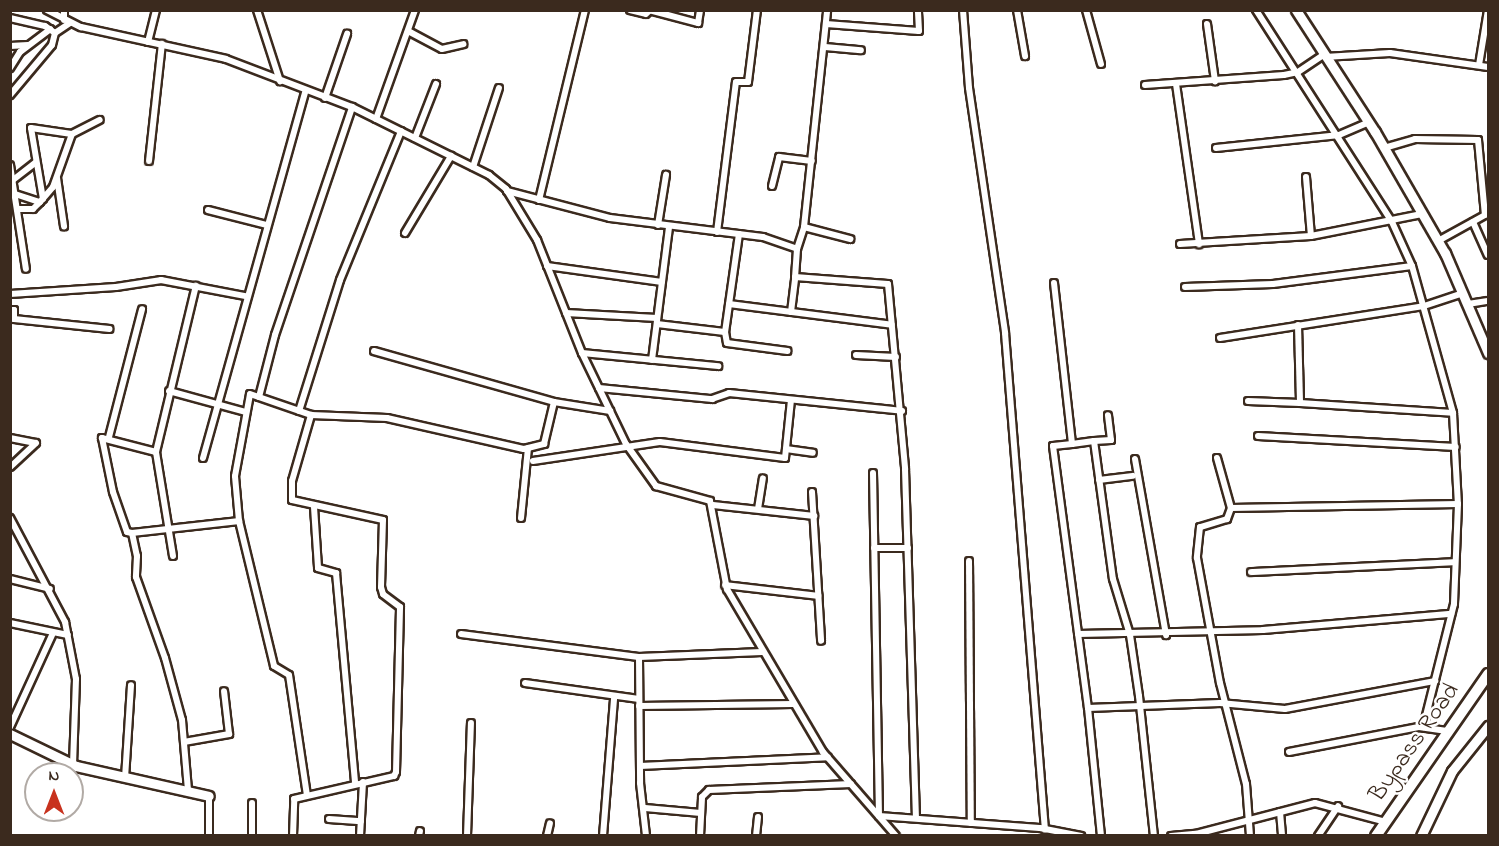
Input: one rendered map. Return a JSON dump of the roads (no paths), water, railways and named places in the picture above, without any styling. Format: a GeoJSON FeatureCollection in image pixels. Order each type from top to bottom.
{"type":"FeatureCollection","features":[{"type":"Feature","properties":{"kind":"main road","name":"Bypass Road"},"geometry":{"type":"LineString","coordinates":[[1376,836],[1488,674]]}},
{"type":"Feature","properties":{"kind":"street"},"geometry":{"type":"LineString","coordinates":[[47,10],[67,21],[226,59],[305,92],[352,107],[473,167],[507,191],[610,218],[763,237],[797,249]]}},
{"type":"Feature","properties":{"kind":"street"},"geometry":{"type":"LineString","coordinates":[[64,10],[67,21]]}},
{"type":"Feature","properties":{"kind":"street"},"geometry":{"type":"LineString","coordinates":[[148,42],[156,10]]}},
{"type":"Feature","properties":{"kind":"street"},"geometry":{"type":"LineString","coordinates":[[257,10],[280,81]]}},
{"type":"Feature","properties":{"kind":"street"},"geometry":{"type":"LineString","coordinates":[[376,119],[415,10]]}},
{"type":"Feature","properties":{"kind":"street"},"geometry":{"type":"LineString","coordinates":[[539,200],[585,10]]}},
{"type":"Feature","properties":{"kind":"street"},"geometry":{"type":"LineString","coordinates":[[630,10],[646,14],[649,11],[698,23],[700,10]]}},
{"type":"Feature","properties":{"kind":"street"},"geometry":{"type":"LineString","coordinates":[[717,232],[736,82],[748,82],[757,10]]}},
{"type":"Feature","properties":{"kind":"street"},"geometry":{"type":"LineString","coordinates":[[791,312],[797,249],[804,227],[812,161],[827,10]]}},
{"type":"Feature","properties":{"kind":"street"},"geometry":{"type":"LineString","coordinates":[[826,24],[919,32],[918,10]]}},
{"type":"Feature","properties":{"kind":"street"},"geometry":{"type":"LineString","coordinates":[[963,10],[969,88],[1006,344],[1045,829]]}},
{"type":"Feature","properties":{"kind":"street"},"geometry":{"type":"LineString","coordinates":[[1017,10],[1025,56]]}},
{"type":"Feature","properties":{"kind":"street"},"geometry":{"type":"LineString","coordinates":[[1086,10],[1101,64]]}},
{"type":"Feature","properties":{"kind":"street"},"geometry":{"type":"LineString","coordinates":[[1256,10],[1340,135],[1392,222],[1412,267],[1453,413],[1458,504],[1451,614],[1423,727]]}},
{"type":"Feature","properties":{"kind":"street"},"geometry":{"type":"LineString","coordinates":[[1296,10],[1369,122],[1438,241],[1488,353]]}},
{"type":"Feature","properties":{"kind":"street"},"geometry":{"type":"LineString","coordinates":[[1479,66],[1488,10]]}},
{"type":"Feature","properties":{"kind":"street"},"geometry":{"type":"LineString","coordinates":[[10,18],[52,31]]}},
{"type":"Feature","properties":{"kind":"street"},"geometry":{"type":"LineString","coordinates":[[10,68],[28,45],[67,21]]}},
{"type":"Feature","properties":{"kind":"street"},"geometry":{"type":"LineString","coordinates":[[1207,24],[1215,81]]}},
{"type":"Feature","properties":{"kind":"street"},"geometry":{"type":"LineString","coordinates":[[10,94],[52,45],[52,31]]}},
{"type":"Feature","properties":{"kind":"street"},"geometry":{"type":"LineString","coordinates":[[408,31],[442,49],[463,44]]}},
{"type":"Feature","properties":{"kind":"street"},"geometry":{"type":"LineString","coordinates":[[325,98],[347,34]]}},
{"type":"Feature","properties":{"kind":"street"},"geometry":{"type":"LineString","coordinates":[[149,161],[162,44]]}},
{"type":"Feature","properties":{"kind":"street"},"geometry":{"type":"LineString","coordinates":[[10,46],[28,45]]}},
{"type":"Feature","properties":{"kind":"street"},"geometry":{"type":"LineString","coordinates":[[825,47],[861,50]]}},
{"type":"Feature","properties":{"kind":"street"},"geometry":{"type":"LineString","coordinates":[[1145,85],[1215,81],[1298,72],[1324,56],[1389,53],[1488,67]]}},
{"type":"Feature","properties":{"kind":"street"},"geometry":{"type":"LineString","coordinates":[[415,138],[436,84]]}},
{"type":"Feature","properties":{"kind":"street"},"geometry":{"type":"LineString","coordinates":[[1176,84],[1199,244]]}},
{"type":"Feature","properties":{"kind":"street"},"geometry":{"type":"LineString","coordinates":[[473,167],[499,88]]}},
{"type":"Feature","properties":{"kind":"street"},"geometry":{"type":"LineString","coordinates":[[203,458],[245,297],[305,92]]}},
{"type":"Feature","properties":{"kind":"street"},"geometry":{"type":"LineString","coordinates":[[260,397],[275,335],[352,107]]}},
{"type":"Feature","properties":{"kind":"street"},"geometry":{"type":"LineString","coordinates":[[42,201],[31,128],[72,134],[100,120]]}},
{"type":"Feature","properties":{"kind":"street"},"geometry":{"type":"LineString","coordinates":[[1216,148],[1340,135],[1369,122]]}},
{"type":"Feature","properties":{"kind":"street"},"geometry":{"type":"LineString","coordinates":[[299,411],[348,258],[401,131]]}},
{"type":"Feature","properties":{"kind":"street"},"geometry":{"type":"LineString","coordinates":[[17,209],[33,209],[42,201],[57,177],[72,134]]}},
{"type":"Feature","properties":{"kind":"street"},"geometry":{"type":"LineString","coordinates":[[1384,148],[1415,139],[1478,140],[1485,215],[1438,241]]}},
{"type":"Feature","properties":{"kind":"street"},"geometry":{"type":"LineString","coordinates":[[405,233],[452,156]]}},
{"type":"Feature","properties":{"kind":"street"},"geometry":{"type":"LineString","coordinates":[[772,186],[779,157],[812,161]]}},
{"type":"Feature","properties":{"kind":"street"},"geometry":{"type":"LineString","coordinates":[[13,180],[35,163]]}},
{"type":"Feature","properties":{"kind":"street"},"geometry":{"type":"LineString","coordinates":[[10,165],[26,269]]}},
{"type":"Feature","properties":{"kind":"street"},"geometry":{"type":"LineString","coordinates":[[658,225],[666,175]]}},
{"type":"Feature","properties":{"kind":"street"},"geometry":{"type":"LineString","coordinates":[[57,177],[63,226]]}},
{"type":"Feature","properties":{"kind":"street"},"geometry":{"type":"LineString","coordinates":[[1306,177],[1311,236]]}},
{"type":"Feature","properties":{"kind":"street"},"geometry":{"type":"LineString","coordinates":[[507,191],[537,240],[582,353],[626,444],[656,486],[704,499],[713,505],[814,516]]}},
{"type":"Feature","properties":{"kind":"street"},"geometry":{"type":"LineString","coordinates":[[15,194],[42,201]]}},
{"type":"Feature","properties":{"kind":"street"},"geometry":{"type":"LineString","coordinates":[[208,210],[267,225]]}},
{"type":"Feature","properties":{"kind":"street"},"geometry":{"type":"LineString","coordinates":[[1180,244],[1311,236],[1392,222],[1422,214]]}},
{"type":"Feature","properties":{"kind":"street"},"geometry":{"type":"LineString","coordinates":[[1473,222],[1488,255]]}},
{"type":"Feature","properties":{"kind":"street"},"geometry":{"type":"LineString","coordinates":[[652,360],[669,226]]}},
{"type":"Feature","properties":{"kind":"street"},"geometry":{"type":"LineString","coordinates":[[804,227],[850,239]]}},
{"type":"Feature","properties":{"kind":"street"},"geometry":{"type":"LineString","coordinates":[[739,234],[725,332],[727,343],[787,351]]}},
{"type":"Feature","properties":{"kind":"street"},"geometry":{"type":"LineString","coordinates":[[547,266],[662,282]]}},
{"type":"Feature","properties":{"kind":"street"},"geometry":{"type":"LineString","coordinates":[[1185,287],[1296,282],[1412,267]]}},
{"type":"Feature","properties":{"kind":"street"},"geometry":{"type":"LineString","coordinates":[[795,277],[888,284],[902,411],[916,818]]}},
{"type":"Feature","properties":{"kind":"street"},"geometry":{"type":"LineString","coordinates":[[10,294],[116,287],[161,280],[245,297]]}},
{"type":"Feature","properties":{"kind":"street"},"geometry":{"type":"LineString","coordinates":[[1053,283],[1072,444]]}},
{"type":"Feature","properties":{"kind":"street"},"geometry":{"type":"LineString","coordinates":[[173,556],[156,452],[196,286]]}},
{"type":"Feature","properties":{"kind":"street"},"geometry":{"type":"LineString","coordinates":[[1220,338],[1424,306],[1462,293]]}},
{"type":"Feature","properties":{"kind":"street"},"geometry":{"type":"LineString","coordinates":[[1468,304],[1488,301]]}},
{"type":"Feature","properties":{"kind":"street"},"geometry":{"type":"LineString","coordinates":[[729,304],[892,325]]}},
{"type":"Feature","properties":{"kind":"street"},"geometry":{"type":"LineString","coordinates":[[109,438],[142,309]]}},
{"type":"Feature","properties":{"kind":"street"},"geometry":{"type":"LineString","coordinates":[[10,310],[14,310],[14,320],[109,329]]}},
{"type":"Feature","properties":{"kind":"street"},"geometry":{"type":"LineString","coordinates":[[566,313],[657,321],[725,332]]}},
{"type":"Feature","properties":{"kind":"street"},"geometry":{"type":"LineString","coordinates":[[1298,325],[1300,403]]}},
{"type":"Feature","properties":{"kind":"street"},"geometry":{"type":"LineString","coordinates":[[374,351],[554,402],[610,411]]}},
{"type":"Feature","properties":{"kind":"street"},"geometry":{"type":"LineString","coordinates":[[582,353],[718,366]]}},
{"type":"Feature","properties":{"kind":"street"},"geometry":{"type":"LineString","coordinates":[[856,355],[896,357]]}},
{"type":"Feature","properties":{"kind":"street"},"geometry":{"type":"LineString","coordinates":[[598,388],[712,399],[729,393],[902,411]]}},
{"type":"Feature","properties":{"kind":"street"},"geometry":{"type":"LineString","coordinates":[[169,391],[246,412]]}},
{"type":"Feature","properties":{"kind":"street"},"geometry":{"type":"LineString","coordinates":[[307,795],[289,675],[274,666],[239,521],[235,476],[249,394],[311,415],[387,418],[528,448],[544,444],[554,402]]}},
{"type":"Feature","properties":{"kind":"street"},"geometry":{"type":"LineString","coordinates":[[533,461],[564,454],[582,456],[626,444],[660,442],[785,458],[791,400]]}},
{"type":"Feature","properties":{"kind":"street"},"geometry":{"type":"LineString","coordinates":[[1248,401],[1453,413]]}},
{"type":"Feature","properties":{"kind":"street"},"geometry":{"type":"LineString","coordinates":[[293,836],[294,799],[394,776],[396,772],[400,608],[383,594],[381,587],[382,520],[294,502],[291,496],[311,415]]}},
{"type":"Feature","properties":{"kind":"street"},"geometry":{"type":"LineString","coordinates":[[1101,836],[1088,708],[1053,446],[1111,440],[1108,415]]}},
{"type":"Feature","properties":{"kind":"street"},"geometry":{"type":"LineString","coordinates":[[1258,436],[1456,447]]}},
{"type":"Feature","properties":{"kind":"street"},"geometry":{"type":"LineString","coordinates":[[10,438],[36,443],[10,467]]}},
{"type":"Feature","properties":{"kind":"street"},"geometry":{"type":"LineString","coordinates":[[156,452],[102,438],[104,460],[127,531],[132,533],[167,530],[239,521]]}},
{"type":"Feature","properties":{"kind":"street"},"geometry":{"type":"LineString","coordinates":[[1095,441],[1113,579],[1130,635],[1154,836]]}},
{"type":"Feature","properties":{"kind":"street"},"geometry":{"type":"LineString","coordinates":[[521,518],[528,448]]}},
{"type":"Feature","properties":{"kind":"street"},"geometry":{"type":"LineString","coordinates":[[786,449],[813,453]]}},
{"type":"Feature","properties":{"kind":"street"},"geometry":{"type":"LineString","coordinates":[[1217,458],[1231,508],[1227,519],[1200,527],[1197,558],[1225,703],[1246,784],[1250,836]]}},
{"type":"Feature","properties":{"kind":"street"},"geometry":{"type":"LineString","coordinates":[[1135,459],[1166,635]]}},
{"type":"Feature","properties":{"kind":"street"},"geometry":{"type":"LineString","coordinates":[[873,472],[879,816]]}},
{"type":"Feature","properties":{"kind":"street"},"geometry":{"type":"LineString","coordinates":[[1099,480],[1133,476]]}},
{"type":"Feature","properties":{"kind":"street"},"geometry":{"type":"LineString","coordinates":[[758,509],[764,478]]}},
{"type":"Feature","properties":{"kind":"street"},"geometry":{"type":"LineString","coordinates":[[812,492],[821,641]]}},
{"type":"Feature","properties":{"kind":"street"},"geometry":{"type":"LineString","coordinates":[[1231,508],[1458,504]]}},
{"type":"Feature","properties":{"kind":"street"},"geometry":{"type":"LineString","coordinates":[[713,505],[725,585],[762,652],[828,758],[896,836]]}},
{"type":"Feature","properties":{"kind":"street"},"geometry":{"type":"LineString","coordinates":[[314,507],[318,568],[336,573],[359,783],[360,836]]}},
{"type":"Feature","properties":{"kind":"street"},"geometry":{"type":"LineString","coordinates":[[10,518],[50,589],[68,635],[77,697],[73,762]]}},
{"type":"Feature","properties":{"kind":"street"},"geometry":{"type":"LineString","coordinates":[[132,533],[137,556],[136,577],[165,658],[184,742],[188,790]]}},
{"type":"Feature","properties":{"kind":"street"},"geometry":{"type":"LineString","coordinates":[[874,548],[908,548]]}},
{"type":"Feature","properties":{"kind":"street"},"geometry":{"type":"LineString","coordinates":[[969,561],[971,823]]}},
{"type":"Feature","properties":{"kind":"street"},"geometry":{"type":"LineString","coordinates":[[1251,572],[1455,562]]}},
{"type":"Feature","properties":{"kind":"street"},"geometry":{"type":"LineString","coordinates":[[10,579],[50,589]]}},
{"type":"Feature","properties":{"kind":"street"},"geometry":{"type":"LineString","coordinates":[[725,585],[818,596]]}},
{"type":"Feature","properties":{"kind":"street"},"geometry":{"type":"LineString","coordinates":[[1078,634],[1166,635],[1210,630],[1263,630],[1451,614]]}},
{"type":"Feature","properties":{"kind":"street"},"geometry":{"type":"LineString","coordinates":[[10,623],[68,635]]}},
{"type":"Feature","properties":{"kind":"street"},"geometry":{"type":"LineString","coordinates":[[10,727],[53,633]]}},
{"type":"Feature","properties":{"kind":"street"},"geometry":{"type":"LineString","coordinates":[[461,634],[639,657],[762,652]]}},
{"type":"Feature","properties":{"kind":"street"},"geometry":{"type":"LineString","coordinates":[[639,657],[640,766],[646,836]]}},
{"type":"Feature","properties":{"kind":"street"},"geometry":{"type":"LineString","coordinates":[[1088,708],[1139,708],[1225,703],[1285,709],[1436,681]]}},
{"type":"Feature","properties":{"kind":"street"},"geometry":{"type":"LineString","coordinates":[[525,683],[639,702],[793,704]]}},
{"type":"Feature","properties":{"kind":"street"},"geometry":{"type":"LineString","coordinates":[[124,779],[131,686]]}},
{"type":"Feature","properties":{"kind":"street"},"geometry":{"type":"LineString","coordinates":[[184,742],[229,734],[224,691]]}},
{"type":"Feature","properties":{"kind":"street"},"geometry":{"type":"LineString","coordinates":[[603,836],[614,698]]}},
{"type":"Feature","properties":{"kind":"street"},"geometry":{"type":"LineString","coordinates":[[467,836],[471,723]]}},
{"type":"Feature","properties":{"kind":"street"},"geometry":{"type":"LineString","coordinates":[[1288,752],[1423,727],[1449,731]]}},
{"type":"Feature","properties":{"kind":"street"},"geometry":{"type":"LineString","coordinates":[[1421,836],[1452,771],[1488,727]]}},
{"type":"Feature","properties":{"kind":"street"},"geometry":{"type":"LineString","coordinates":[[10,734],[69,762]]}},
{"type":"Feature","properties":{"kind":"street"},"geometry":{"type":"LineString","coordinates":[[640,766],[828,758]]}},
{"type":"Feature","properties":{"kind":"street"},"geometry":{"type":"LineString","coordinates":[[84,767],[124,779],[209,796],[209,836]]}},
{"type":"Feature","properties":{"kind":"street"},"geometry":{"type":"LineString","coordinates":[[700,836],[703,792],[851,784]]}},
{"type":"Feature","properties":{"kind":"street"},"geometry":{"type":"LineString","coordinates":[[252,803],[252,836]]}},
{"type":"Feature","properties":{"kind":"street"},"geometry":{"type":"LineString","coordinates":[[1171,836],[1196,835],[1315,803],[1338,806],[1387,822]]}},
{"type":"Feature","properties":{"kind":"street"},"geometry":{"type":"LineString","coordinates":[[1318,836],[1338,806]]}},
{"type":"Feature","properties":{"kind":"street"},"geometry":{"type":"LineString","coordinates":[[645,808],[700,813]]}},
{"type":"Feature","properties":{"kind":"street"},"geometry":{"type":"LineString","coordinates":[[1280,813],[1282,836]]}},
{"type":"Feature","properties":{"kind":"street"},"geometry":{"type":"LineString","coordinates":[[879,816],[1045,829],[1081,836]]}},
{"type":"Feature","properties":{"kind":"street"},"geometry":{"type":"LineString","coordinates":[[756,836],[758,817]]}},
{"type":"Feature","properties":{"kind":"street"},"geometry":{"type":"LineString","coordinates":[[329,819],[361,821]]}},
{"type":"Feature","properties":{"kind":"street"},"geometry":{"type":"LineString","coordinates":[[547,836],[550,823]]}}]}
